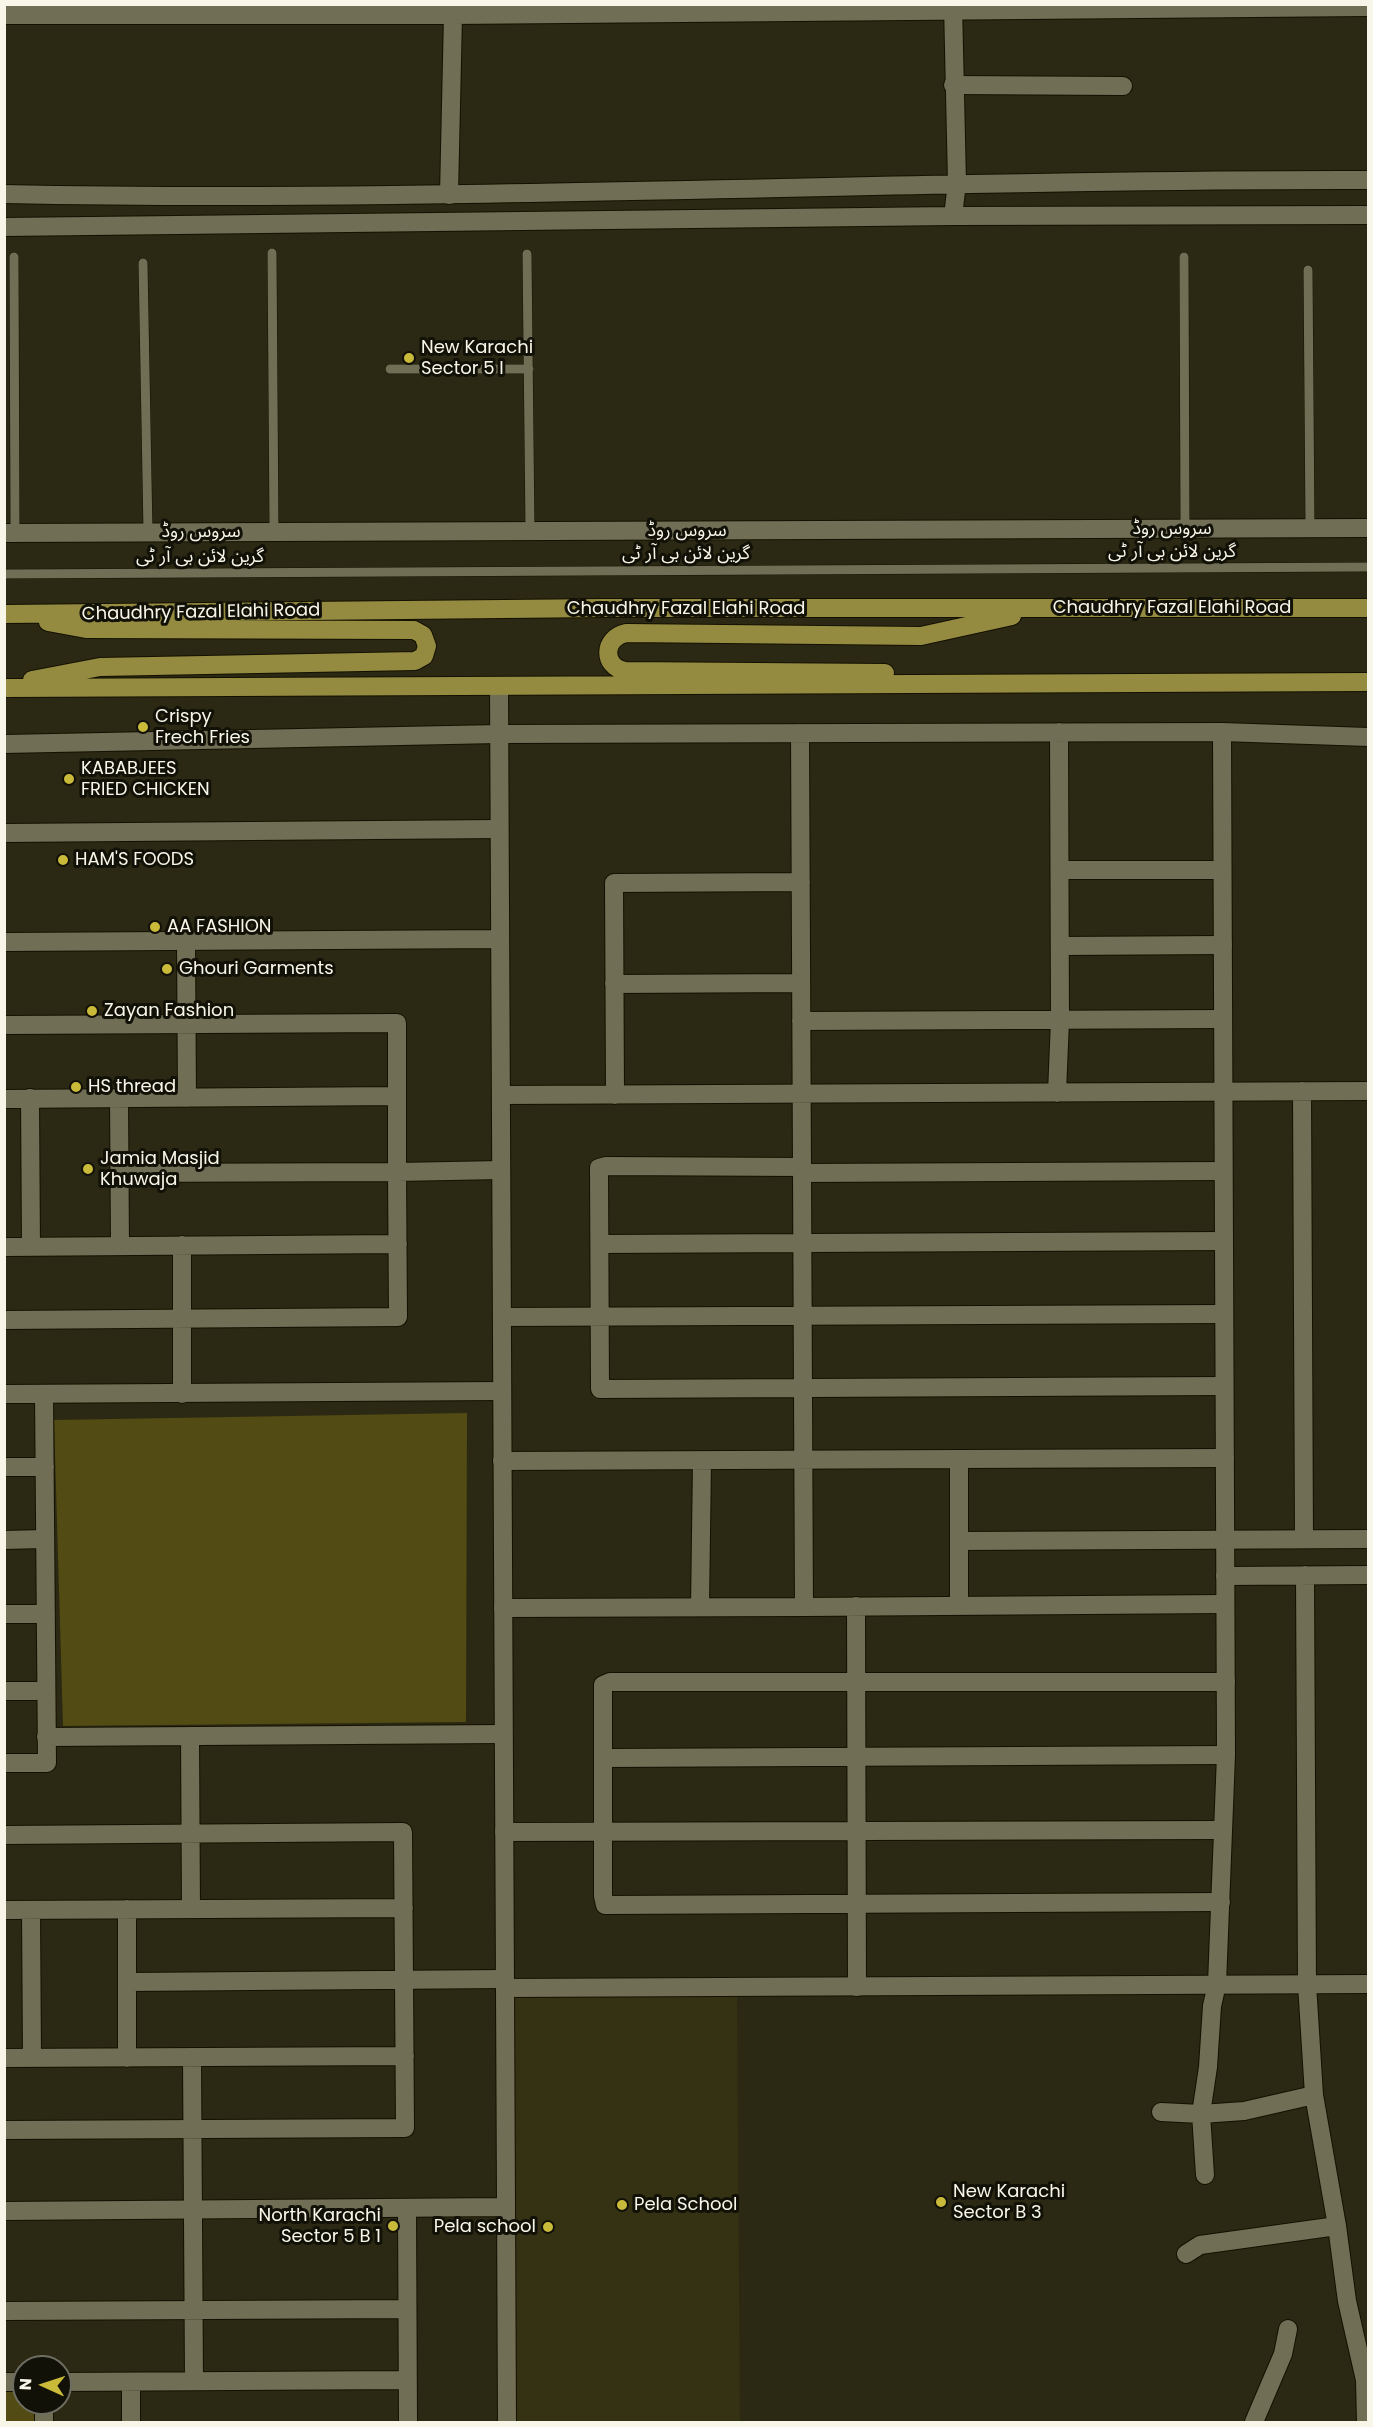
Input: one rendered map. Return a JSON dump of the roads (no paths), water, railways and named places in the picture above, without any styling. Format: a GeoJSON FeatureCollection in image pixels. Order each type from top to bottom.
{"type":"FeatureCollection","features":[{"type":"Feature","properties":{"kind":"main road","name":"Chaudhry Fazal Elahi Road"},"geometry":{"type":"LineString","coordinates":[[6,614],[604,608],[1368,608]]}},
{"type":"Feature","properties":{"kind":"main road"},"geometry":{"type":"LineString","coordinates":[[970,684],[874,672],[625,671],[614,666],[610,661],[608,649],[615,638],[626,633],[921,636],[1047,608]]}},
{"type":"Feature","properties":{"kind":"main road"},"geometry":{"type":"LineString","coordinates":[[4,686],[100,667],[415,662],[424,656],[427,646],[423,636],[414,630],[87,629],[6,614]]}},
{"type":"Feature","properties":{"kind":"main road"},"geometry":{"type":"LineString","coordinates":[[4,686],[499,687],[1368,682]]}},
{"type":"Feature","properties":{"kind":"street"},"geometry":{"type":"LineString","coordinates":[[953,7],[957,183],[953,216]]}},
{"type":"Feature","properties":{"kind":"street"},"geometry":{"type":"LineString","coordinates":[[13,12],[315,9],[453,15],[507,9],[582,8],[1368,7]]}},
{"type":"Feature","properties":{"kind":"street"},"geometry":{"type":"LineString","coordinates":[[449,195],[453,15]]}},
{"type":"Feature","properties":{"kind":"street"},"geometry":{"type":"LineString","coordinates":[[953,85],[1123,86]]}},
{"type":"Feature","properties":{"kind":"street"},"geometry":{"type":"LineString","coordinates":[[4,194],[110,196],[548,195],[957,183],[1368,180]]}},
{"type":"Feature","properties":{"kind":"street"},"geometry":{"type":"LineString","coordinates":[[4,227],[953,216],[1368,215]]}},
{"type":"Feature","properties":{"kind":"street","name":"سروس روڈ"},"geometry":{"type":"LineString","coordinates":[[10,532],[1368,528]]}},
{"type":"Feature","properties":{"kind":"street"},"geometry":{"type":"LineString","coordinates":[[499,687],[507,2422]]}},
{"type":"Feature","properties":{"kind":"street"},"geometry":{"type":"LineString","coordinates":[[1057,1093],[1060,1020],[1059,732]]}},
{"type":"Feature","properties":{"kind":"street"},"geometry":{"type":"LineString","coordinates":[[4,744],[499,734],[1222,732],[1368,737]]}},
{"type":"Feature","properties":{"kind":"street"},"geometry":{"type":"LineString","coordinates":[[1205,2175],[1201,2114],[1208,2067],[1212,2006],[1217,1984],[1221,1902],[1221,1830],[1226,1755],[1222,732]]}},
{"type":"Feature","properties":{"kind":"street"},"geometry":{"type":"LineString","coordinates":[[800,733],[804,1606]]}},
{"type":"Feature","properties":{"kind":"street"},"geometry":{"type":"LineString","coordinates":[[4,833],[500,829]]}},
{"type":"Feature","properties":{"kind":"street"},"geometry":{"type":"LineString","coordinates":[[1060,870],[1222,870]]}},
{"type":"Feature","properties":{"kind":"street"},"geometry":{"type":"LineString","coordinates":[[615,1095],[614,883],[625,881],[801,882]]}},
{"type":"Feature","properties":{"kind":"street"},"geometry":{"type":"LineString","coordinates":[[4,942],[500,939]]}},
{"type":"Feature","properties":{"kind":"street"},"geometry":{"type":"LineString","coordinates":[[186,941],[187,1098]]}},
{"type":"Feature","properties":{"kind":"street"},"geometry":{"type":"LineString","coordinates":[[1060,946],[1222,945]]}},
{"type":"Feature","properties":{"kind":"street"},"geometry":{"type":"LineString","coordinates":[[614,984],[801,983]]}},
{"type":"Feature","properties":{"kind":"street"},"geometry":{"type":"LineString","coordinates":[[801,1021],[1223,1019]]}},
{"type":"Feature","properties":{"kind":"street"},"geometry":{"type":"LineString","coordinates":[[4,1025],[397,1023],[398,1172],[398,1317],[4,1320]]}},
{"type":"Feature","properties":{"kind":"street"},"geometry":{"type":"LineString","coordinates":[[1302,1091],[1305,1539]]}},
{"type":"Feature","properties":{"kind":"street"},"geometry":{"type":"LineString","coordinates":[[501,1095],[1368,1091]]}},
{"type":"Feature","properties":{"kind":"street"},"geometry":{"type":"LineString","coordinates":[[4,1099],[397,1096]]}},
{"type":"Feature","properties":{"kind":"street"},"geometry":{"type":"LineString","coordinates":[[30,1098],[31,1247]]}},
{"type":"Feature","properties":{"kind":"street"},"geometry":{"type":"LineString","coordinates":[[119,1098],[120,1246]]}},
{"type":"Feature","properties":{"kind":"street"},"geometry":{"type":"LineString","coordinates":[[1223,1171],[802,1170],[606,1166],[599,1168],[600,1389],[1224,1386]]}},
{"type":"Feature","properties":{"kind":"street"},"geometry":{"type":"LineString","coordinates":[[120,1173],[501,1170]]}},
{"type":"Feature","properties":{"kind":"street"},"geometry":{"type":"LineString","coordinates":[[600,1244],[1224,1240]]}},
{"type":"Feature","properties":{"kind":"street"},"geometry":{"type":"LineString","coordinates":[[4,1247],[398,1244]]}},
{"type":"Feature","properties":{"kind":"street"},"geometry":{"type":"LineString","coordinates":[[182,1245],[182,1394]]}},
{"type":"Feature","properties":{"kind":"street"},"geometry":{"type":"LineString","coordinates":[[502,1317],[1224,1314]]}},
{"type":"Feature","properties":{"kind":"street"},"geometry":{"type":"LineString","coordinates":[[4,1394],[502,1391]]}},
{"type":"Feature","properties":{"kind":"street"},"geometry":{"type":"LineString","coordinates":[[4,1763],[46,1762],[45,1394]]}},
{"type":"Feature","properties":{"kind":"street"},"geometry":{"type":"LineString","coordinates":[[502,1461],[1225,1458]]}},
{"type":"Feature","properties":{"kind":"street"},"geometry":{"type":"LineString","coordinates":[[959,1459],[959,1606]]}},
{"type":"Feature","properties":{"kind":"street"},"geometry":{"type":"LineString","coordinates":[[700,1607],[702,1461]]}},
{"type":"Feature","properties":{"kind":"street"},"geometry":{"type":"LineString","coordinates":[[4,1467],[45,1467]]}},
{"type":"Feature","properties":{"kind":"street"},"geometry":{"type":"LineString","coordinates":[[4,1540],[45,1539]]}},
{"type":"Feature","properties":{"kind":"street"},"geometry":{"type":"LineString","coordinates":[[959,1541],[1368,1539]]}},
{"type":"Feature","properties":{"kind":"street"},"geometry":{"type":"LineString","coordinates":[[1305,1575],[1307,1984],[1314,2095],[1337,2226],[1347,2301],[1365,2380],[1366,2422]]}},
{"type":"Feature","properties":{"kind":"street"},"geometry":{"type":"LineString","coordinates":[[1225,1576],[1368,1575]]}},
{"type":"Feature","properties":{"kind":"street"},"geometry":{"type":"LineString","coordinates":[[503,1608],[1225,1605]]}},
{"type":"Feature","properties":{"kind":"street"},"geometry":{"type":"LineString","coordinates":[[855,1606],[857,1987]]}},
{"type":"Feature","properties":{"kind":"street"},"geometry":{"type":"LineString","coordinates":[[4,1614],[46,1614]]}},
{"type":"Feature","properties":{"kind":"street"},"geometry":{"type":"LineString","coordinates":[[1221,1902],[605,1905],[603,1896],[603,1685],[610,1682],[856,1684],[1226,1682]]}},
{"type":"Feature","properties":{"kind":"street"},"geometry":{"type":"LineString","coordinates":[[4,1691],[46,1690]]}},
{"type":"Feature","properties":{"kind":"street"},"geometry":{"type":"LineString","coordinates":[[46,1737],[503,1734]]}},
{"type":"Feature","properties":{"kind":"street"},"geometry":{"type":"LineString","coordinates":[[190,1736],[191,1909]]}},
{"type":"Feature","properties":{"kind":"street"},"geometry":{"type":"LineString","coordinates":[[604,1758],[1226,1755]]}},
{"type":"Feature","properties":{"kind":"street"},"geometry":{"type":"LineString","coordinates":[[504,1832],[1221,1830]]}},
{"type":"Feature","properties":{"kind":"street"},"geometry":{"type":"LineString","coordinates":[[4,1834],[403,1832],[405,2056],[405,2128],[4,2130]]}},
{"type":"Feature","properties":{"kind":"street"},"geometry":{"type":"LineString","coordinates":[[4,1910],[404,1908]]}},
{"type":"Feature","properties":{"kind":"street"},"geometry":{"type":"LineString","coordinates":[[127,1909],[127,2058]]}},
{"type":"Feature","properties":{"kind":"street"},"geometry":{"type":"LineString","coordinates":[[31,1910],[32,2058]]}},
{"type":"Feature","properties":{"kind":"street"},"geometry":{"type":"LineString","coordinates":[[127,1982],[404,1980],[857,1987],[1368,1984]]}},
{"type":"Feature","properties":{"kind":"street"},"geometry":{"type":"LineString","coordinates":[[4,2058],[405,2056]]}},
{"type":"Feature","properties":{"kind":"street"},"geometry":{"type":"LineString","coordinates":[[192,2057],[194,2381]]}},
{"type":"Feature","properties":{"kind":"street"},"geometry":{"type":"LineString","coordinates":[[1161,2112],[1201,2114],[1244,2111],[1314,2095]]}},
{"type":"Feature","properties":{"kind":"street"},"geometry":{"type":"LineString","coordinates":[[4,2211],[506,2207]]}},
{"type":"Feature","properties":{"kind":"street"},"geometry":{"type":"LineString","coordinates":[[406,2209],[408,2422]]}},
{"type":"Feature","properties":{"kind":"street"},"geometry":{"type":"LineString","coordinates":[[1186,2254],[1200,2245],[1337,2226]]}},
{"type":"Feature","properties":{"kind":"street"},"geometry":{"type":"LineString","coordinates":[[4,2311],[407,2308]]}},
{"type":"Feature","properties":{"kind":"street"},"geometry":{"type":"LineString","coordinates":[[1254,2422],[1283,2354],[1288,2329]]}},
{"type":"Feature","properties":{"kind":"street"},"geometry":{"type":"LineString","coordinates":[[72,2382],[407,2380]]}},
{"type":"Feature","properties":{"kind":"street"},"geometry":{"type":"LineString","coordinates":[[131,2382],[131,2422]]}},
{"type":"Feature","properties":{"kind":"lane"},"geometry":{"type":"LineString","coordinates":[[272,253],[274,532]]}},
{"type":"Feature","properties":{"kind":"lane"},"geometry":{"type":"LineString","coordinates":[[527,254],[530,531]]}},
{"type":"Feature","properties":{"kind":"lane"},"geometry":{"type":"LineString","coordinates":[[10,532],[14,257]]}},
{"type":"Feature","properties":{"kind":"lane"},"geometry":{"type":"LineString","coordinates":[[1184,257],[1185,529]]}},
{"type":"Feature","properties":{"kind":"lane"},"geometry":{"type":"LineString","coordinates":[[143,263],[148,532]]}},
{"type":"Feature","properties":{"kind":"lane"},"geometry":{"type":"LineString","coordinates":[[1308,270],[1310,529]]}},
{"type":"Feature","properties":{"kind":"lane"},"geometry":{"type":"LineString","coordinates":[[390,369],[529,369]]}},
{"type":"Feature","properties":{"kind":"lane","name":"گرین لائن بی آر ٹی"},"geometry":{"type":"LineString","coordinates":[[4,574],[1368,567]]}},
{"type":"Feature","properties":{"kind":"place","name":"New Karachi Sector 5 I"},"geometry":{"type":"Point","coordinates":[409,358]}},
{"type":"Feature","properties":{"kind":"place","name":"Crispy Frech Fries"},"geometry":{"type":"Point","coordinates":[143,727]}},
{"type":"Feature","properties":{"kind":"place","name":"KABABJEES FRIED CHICKEN"},"geometry":{"type":"Point","coordinates":[69,779]}},
{"type":"Feature","properties":{"kind":"place","name":"HAM'S FOODS"},"geometry":{"type":"Point","coordinates":[63,860]}},
{"type":"Feature","properties":{"kind":"place","name":"AA FASHION"},"geometry":{"type":"Point","coordinates":[155,927]}},
{"type":"Feature","properties":{"kind":"place","name":"Ghouri Garments"},"geometry":{"type":"Point","coordinates":[167,969]}},
{"type":"Feature","properties":{"kind":"place","name":"Zayan Fashion"},"geometry":{"type":"Point","coordinates":[92,1011]}},
{"type":"Feature","properties":{"kind":"place","name":"HS thread"},"geometry":{"type":"Point","coordinates":[76,1087]}},
{"type":"Feature","properties":{"kind":"place","name":"Jamia Masjid Khuwaja"},"geometry":{"type":"Point","coordinates":[88,1169]}},
{"type":"Feature","properties":{"kind":"place","name":"New Karachi Sector B 3"},"geometry":{"type":"Point","coordinates":[941,2202]}},
{"type":"Feature","properties":{"kind":"place","name":"Pela School"},"geometry":{"type":"Point","coordinates":[622,2205]}},
{"type":"Feature","properties":{"kind":"place","name":"North Karachi Sector 5 B 1"},"geometry":{"type":"Point","coordinates":[393,2226]}},
{"type":"Feature","properties":{"kind":"place","name":"Pela school"},"geometry":{"type":"Point","coordinates":[548,2227]}}]}
